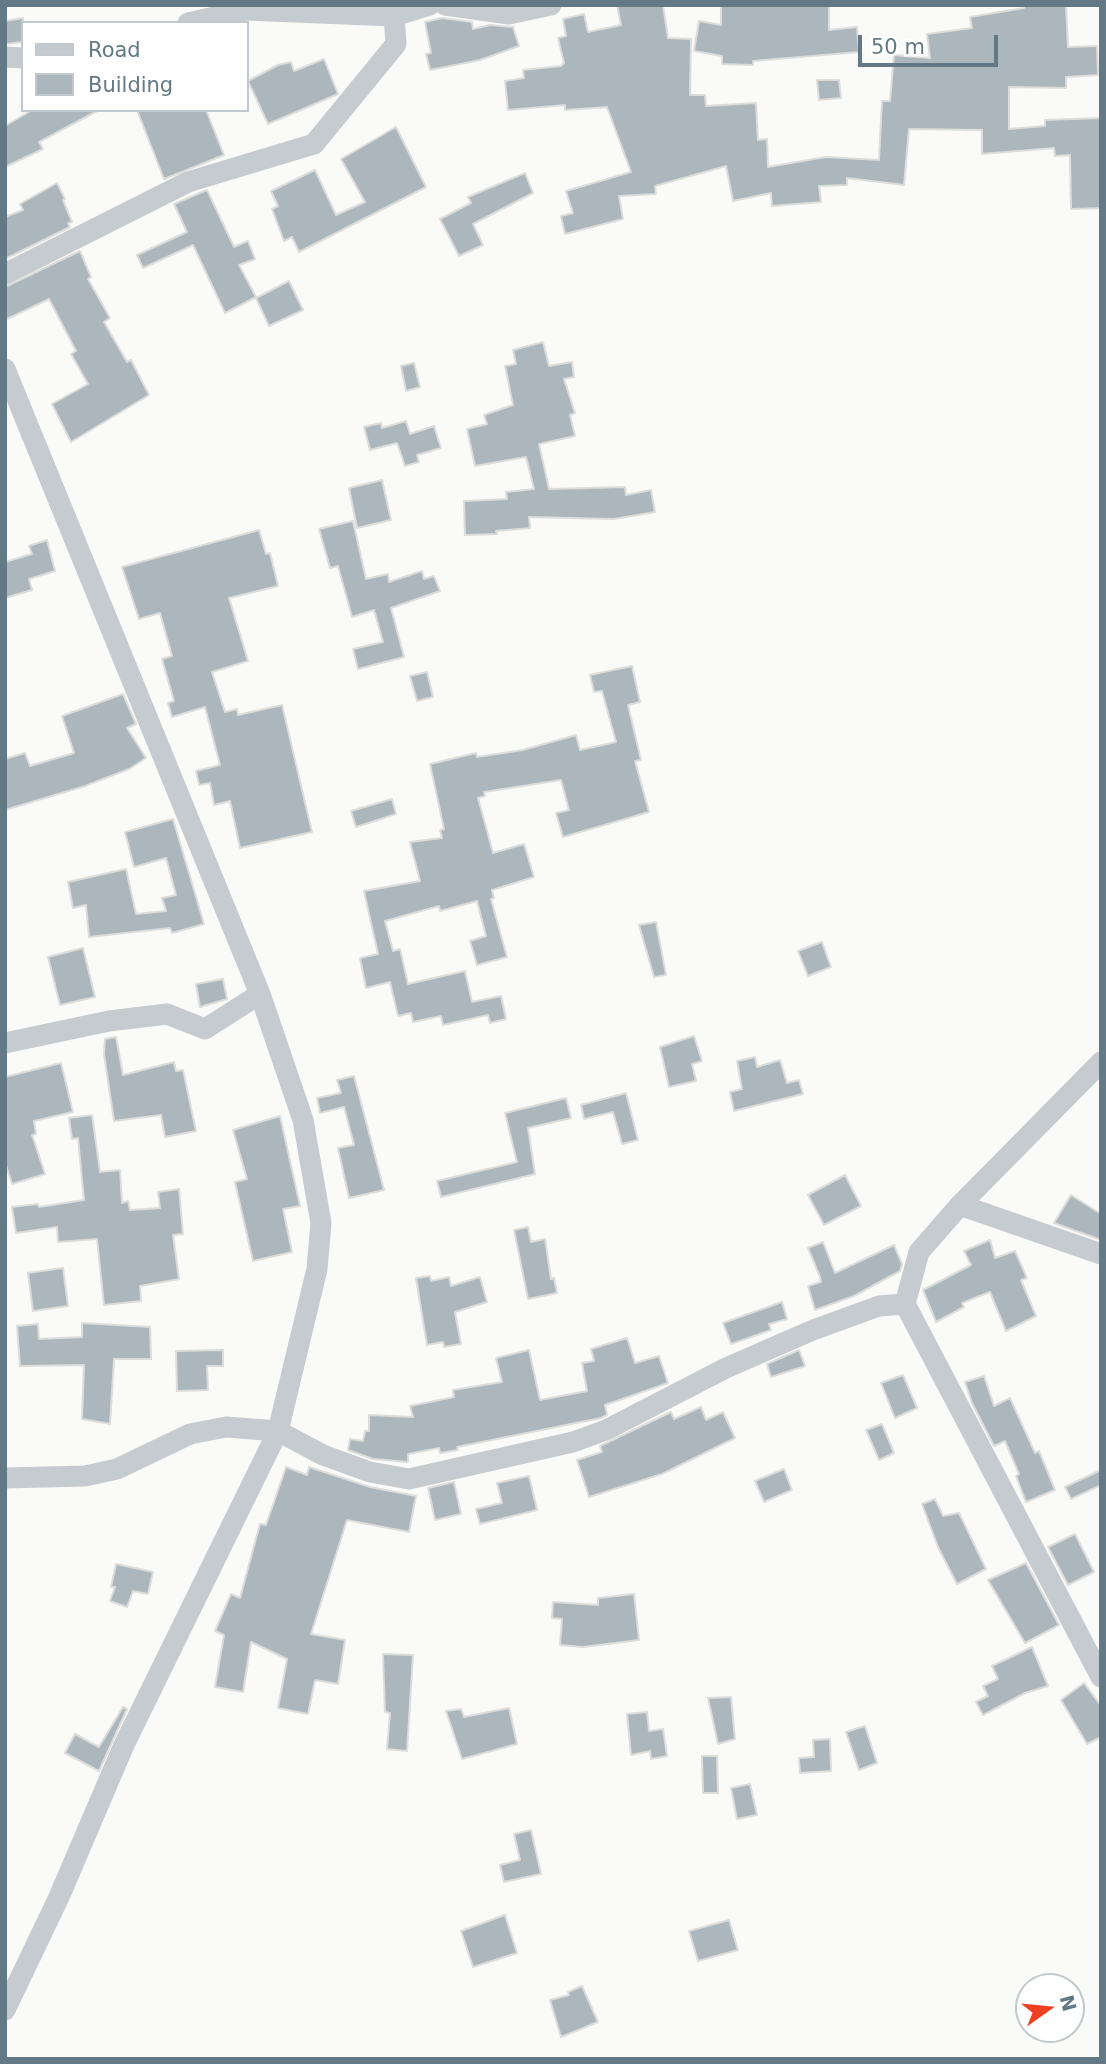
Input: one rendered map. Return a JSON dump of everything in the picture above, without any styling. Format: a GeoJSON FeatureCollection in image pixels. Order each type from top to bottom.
{"type":"FeatureCollection","features":[{"type":"Feature","properties":{"kind":"street"},"geometry":{"type":"LineString","coordinates":[[197,21],[244,10],[394,16],[430,5]]}},
{"type":"Feature","properties":{"kind":"street"},"geometry":{"type":"LineString","coordinates":[[445,5],[509,14],[551,5]]}},
{"type":"Feature","properties":{"kind":"street"},"geometry":{"type":"LineString","coordinates":[[5,274],[188,182],[314,144],[396,44],[394,16]]}},
{"type":"Feature","properties":{"kind":"street"},"geometry":{"type":"LineString","coordinates":[[5,369],[260,994],[303,1120],[321,1223],[317,1269],[278,1431],[124,1745],[59,1897],[5,2010]]}},
{"type":"Feature","properties":{"kind":"street"},"geometry":{"type":"LineString","coordinates":[[5,1043],[110,1021],[167,1014],[205,1029],[260,994]]}},
{"type":"Feature","properties":{"kind":"street"},"geometry":{"type":"LineString","coordinates":[[1101,1062],[960,1205],[919,1252],[905,1304],[1101,1677]]}},
{"type":"Feature","properties":{"kind":"street"},"geometry":{"type":"LineString","coordinates":[[960,1205],[1101,1254]]}},
{"type":"Feature","properties":{"kind":"street"},"geometry":{"type":"LineString","coordinates":[[5,1478],[85,1476],[117,1469],[190,1434],[226,1427],[278,1431],[323,1455],[370,1472],[409,1479],[584,1438],[606,1430],[726,1368],[813,1330],[879,1306],[905,1304]]}},
{"type":"Feature","properties":{"kind":"building"},"geometry":{"type":"Polygon","coordinates":[[[617,5],[663,5],[668,38],[691,39],[690,95],[705,95],[706,106],[756,103],[758,140],[767,139],[768,167],[826,157],[879,160],[882,101],[890,101],[894,55],[930,58],[927,34],[972,28],[970,17],[1024,8],[1024,5],[1066,5],[1068,47],[1097,46],[1098,75],[1066,77],[1066,88],[1009,87],[1009,129],[1045,126],[1045,120],[1101,118],[1101,208],[1071,209],[1070,155],[1055,156],[1054,148],[982,154],[982,130],[909,129],[904,185],[847,178],[847,185],[819,186],[821,202],[772,206],[771,193],[733,201],[726,166],[655,186],[656,194],[619,196],[623,219],[565,234],[561,216],[573,213],[566,191],[631,172],[607,107],[565,110],[565,105],[508,110],[505,81],[524,78],[523,70],[561,66],[564,63],[558,38],[566,36],[563,19],[584,14],[588,32],[621,25],[617,5]]]}},
{"type":"Feature","properties":{"kind":"building"},"geometry":{"type":"Polygon","coordinates":[[[721,5],[829,5],[829,30],[857,27],[859,52],[753,61],[753,65],[722,64],[722,56],[694,51],[699,21],[721,25],[721,5]]]}},
{"type":"Feature","properties":{"kind":"building"},"geometry":{"type":"Polygon","coordinates":[[[23,18],[21,42],[5,44],[5,21],[23,18]]]}},
{"type":"Feature","properties":{"kind":"building"},"geometry":{"type":"Polygon","coordinates":[[[442,18],[472,22],[473,29],[490,25],[513,27],[519,46],[480,60],[430,70],[426,54],[431,53],[425,22],[442,18]]]}},
{"type":"Feature","properties":{"kind":"building"},"geometry":{"type":"Polygon","coordinates":[[[324,59],[338,94],[268,124],[248,81],[278,65],[291,62],[294,71],[324,59]]]}},
{"type":"Feature","properties":{"kind":"building"},"geometry":{"type":"Polygon","coordinates":[[[817,80],[839,80],[841,98],[819,100],[817,80]]]}},
{"type":"Feature","properties":{"kind":"building"},"geometry":{"type":"Polygon","coordinates":[[[29,112],[95,112],[39,142],[43,149],[5,167],[5,126],[29,112]]]}},
{"type":"Feature","properties":{"kind":"building"},"geometry":{"type":"Polygon","coordinates":[[[138,112],[207,112],[224,155],[164,179],[138,112]]]}},
{"type":"Feature","properties":{"kind":"building"},"geometry":{"type":"Polygon","coordinates":[[[396,127],[426,187],[299,252],[292,237],[284,241],[272,209],[278,206],[271,191],[315,170],[336,215],[365,202],[341,159],[396,127]]]}},
{"type":"Feature","properties":{"kind":"building"},"geometry":{"type":"Polygon","coordinates":[[[525,173],[533,193],[473,224],[483,245],[459,256],[440,219],[471,203],[468,197],[525,173]]]}},
{"type":"Feature","properties":{"kind":"building"},"geometry":{"type":"Polygon","coordinates":[[[57,183],[72,222],[68,223],[70,227],[5,259],[5,217],[23,210],[20,204],[57,183]]]}},
{"type":"Feature","properties":{"kind":"building"},"geometry":{"type":"Polygon","coordinates":[[[207,190],[234,247],[248,241],[255,259],[239,265],[256,297],[225,313],[193,245],[143,268],[137,255],[187,232],[174,204],[207,190]]]}},
{"type":"Feature","properties":{"kind":"building"},"geometry":{"type":"Polygon","coordinates":[[[80,251],[91,277],[88,279],[110,318],[104,322],[127,362],[131,360],[149,395],[71,442],[52,404],[88,384],[71,354],[76,351],[49,299],[5,320],[5,287],[80,251]]]}},
{"type":"Feature","properties":{"kind":"building"},"geometry":{"type":"Polygon","coordinates":[[[289,281],[303,310],[269,326],[256,298],[289,281]]]}},
{"type":"Feature","properties":{"kind":"building"},"geometry":{"type":"Polygon","coordinates":[[[543,342],[549,366],[572,362],[574,377],[564,379],[575,413],[570,415],[575,436],[539,444],[549,489],[625,487],[626,495],[651,490],[655,512],[614,519],[529,517],[530,528],[496,531],[497,534],[465,535],[464,501],[507,499],[506,492],[534,489],[526,457],[475,466],[467,429],[487,424],[484,415],[513,405],[505,366],[516,364],[513,350],[543,342]]]}},
{"type":"Feature","properties":{"kind":"building"},"geometry":{"type":"Polygon","coordinates":[[[414,363],[420,387],[406,391],[401,366],[414,363]]]}},
{"type":"Feature","properties":{"kind":"building"},"geometry":{"type":"Polygon","coordinates":[[[406,421],[410,434],[434,426],[441,448],[417,455],[419,462],[405,466],[397,443],[370,450],[364,427],[381,423],[382,428],[406,421]]]}},
{"type":"Feature","properties":{"kind":"building"},"geometry":{"type":"Polygon","coordinates":[[[382,480],[391,520],[357,528],[349,488],[382,480]]]}},
{"type":"Feature","properties":{"kind":"building"},"geometry":{"type":"Polygon","coordinates":[[[353,521],[366,579],[388,574],[389,582],[422,571],[424,579],[434,576],[440,591],[391,608],[404,657],[358,669],[353,649],[383,642],[374,610],[352,617],[338,566],[330,568],[319,529],[353,521]]]}},
{"type":"Feature","properties":{"kind":"building"},"geometry":{"type":"Polygon","coordinates":[[[259,530],[266,554],[270,553],[278,586],[229,598],[248,661],[212,672],[225,712],[237,709],[238,715],[282,705],[312,832],[240,848],[230,801],[214,805],[210,783],[199,785],[196,771],[220,765],[205,707],[172,717],[168,703],[174,701],[162,659],[172,656],[160,613],[139,619],[122,567],[259,530]]]}},
{"type":"Feature","properties":{"kind":"building"},"geometry":{"type":"Polygon","coordinates":[[[47,540],[55,571],[29,579],[32,590],[5,598],[5,562],[32,554],[29,546],[47,540]]]}},
{"type":"Feature","properties":{"kind":"building"},"geometry":{"type":"Polygon","coordinates":[[[632,666],[640,702],[628,705],[641,760],[635,761],[649,812],[563,837],[556,813],[569,810],[561,780],[484,792],[485,796],[478,798],[493,853],[524,844],[534,877],[492,890],[494,898],[491,899],[507,957],[477,965],[470,941],[486,936],[477,901],[440,911],[439,906],[385,921],[393,951],[400,949],[408,984],[465,971],[472,1002],[501,996],[506,1019],[490,1023],[488,1015],[443,1025],[441,1016],[413,1022],[411,1013],[398,1016],[390,982],[366,988],[360,958],[378,954],[364,891],[420,881],[410,842],[442,838],[440,830],[444,829],[430,764],[476,753],[477,757],[523,750],[576,735],[580,750],[616,742],[602,691],[594,692],[590,675],[632,666]]]}},
{"type":"Feature","properties":{"kind":"building"},"geometry":{"type":"Polygon","coordinates":[[[427,672],[433,697],[417,701],[410,676],[427,672]]]}},
{"type":"Feature","properties":{"kind":"building"},"geometry":{"type":"Polygon","coordinates":[[[123,694],[136,724],[127,728],[146,758],[129,769],[85,786],[5,810],[5,759],[25,753],[30,766],[74,753],[62,716],[123,694]]]}},
{"type":"Feature","properties":{"kind":"building"},"geometry":{"type":"Polygon","coordinates":[[[392,799],[396,814],[356,827],[351,811],[392,799]]]}},
{"type":"Feature","properties":{"kind":"building"},"geometry":{"type":"Polygon","coordinates":[[[173,819],[204,924],[172,933],[170,928],[89,937],[86,905],[73,908],[68,882],[126,869],[136,914],[166,911],[162,898],[176,895],[166,858],[134,867],[125,832],[173,819]]]}},
{"type":"Feature","properties":{"kind":"building"},"geometry":{"type":"Polygon","coordinates":[[[656,922],[666,975],[654,977],[639,925],[656,922]]]}},
{"type":"Feature","properties":{"kind":"building"},"geometry":{"type":"Polygon","coordinates":[[[822,942],[831,967],[808,976],[798,951],[822,942]]]}},
{"type":"Feature","properties":{"kind":"building"},"geometry":{"type":"Polygon","coordinates":[[[83,948],[95,997],[60,1005],[48,957],[83,948]]]}},
{"type":"Feature","properties":{"kind":"building"},"geometry":{"type":"Polygon","coordinates":[[[223,979],[227,999],[200,1007],[196,984],[223,979]]]}},
{"type":"Feature","properties":{"kind":"building"},"geometry":{"type":"Polygon","coordinates":[[[694,1036],[702,1061],[692,1064],[696,1081],[669,1087],[660,1047],[694,1036]]]}},
{"type":"Feature","properties":{"kind":"building"},"geometry":{"type":"Polygon","coordinates":[[[116,1037],[123,1075],[174,1062],[176,1071],[183,1070],[196,1131],[165,1137],[161,1115],[114,1121],[104,1054],[105,1039],[116,1037]]]}},
{"type":"Feature","properties":{"kind":"building"},"geometry":{"type":"Polygon","coordinates":[[[755,1057],[757,1067],[780,1060],[787,1083],[799,1080],[803,1094],[734,1111],[730,1092],[742,1089],[737,1061],[755,1057]]]}},
{"type":"Feature","properties":{"kind":"building"},"geometry":{"type":"Polygon","coordinates":[[[61,1063],[73,1112],[34,1121],[36,1134],[32,1135],[45,1174],[12,1184],[5,1162],[5,1077],[61,1063]]]}},
{"type":"Feature","properties":{"kind":"building"},"geometry":{"type":"Polygon","coordinates":[[[354,1076],[384,1190],[349,1198],[338,1148],[354,1145],[344,1107],[320,1113],[317,1098],[341,1093],[337,1080],[354,1076]]]}},
{"type":"Feature","properties":{"kind":"building"},"geometry":{"type":"Polygon","coordinates":[[[626,1093],[638,1140],[622,1144],[613,1112],[584,1119],[581,1105],[626,1093]]]}},
{"type":"Feature","properties":{"kind":"building"},"geometry":{"type":"Polygon","coordinates":[[[566,1098],[571,1118],[528,1128],[535,1174],[441,1197],[437,1181],[517,1162],[505,1113],[566,1098]]]}},
{"type":"Feature","properties":{"kind":"building"},"geometry":{"type":"Polygon","coordinates":[[[92,1115],[100,1172],[120,1170],[122,1203],[128,1201],[130,1210],[160,1208],[158,1192],[179,1189],[183,1234],[173,1235],[179,1279],[140,1286],[141,1301],[104,1305],[97,1239],[58,1242],[57,1227],[16,1233],[12,1207],[38,1204],[39,1207],[84,1200],[78,1138],[72,1139],[69,1118],[92,1115]]]}},
{"type":"Feature","properties":{"kind":"building"},"geometry":{"type":"Polygon","coordinates":[[[280,1116],[300,1206],[283,1209],[292,1252],[253,1261],[235,1182],[247,1179],[233,1130],[280,1116]]]}},
{"type":"Feature","properties":{"kind":"building"},"geometry":{"type":"Polygon","coordinates":[[[845,1175],[861,1206],[824,1225],[808,1195],[845,1175]]]}},
{"type":"Feature","properties":{"kind":"building"},"geometry":{"type":"Polygon","coordinates":[[[1071,1195],[1101,1214],[1101,1240],[1054,1223],[1071,1195]]]}},
{"type":"Feature","properties":{"kind":"building"},"geometry":{"type":"Polygon","coordinates":[[[528,1227],[531,1242],[545,1239],[551,1279],[554,1278],[557,1293],[528,1299],[514,1230],[528,1227]]]}},
{"type":"Feature","properties":{"kind":"building"},"geometry":{"type":"Polygon","coordinates":[[[990,1240],[995,1258],[1015,1251],[1027,1278],[1021,1280],[1036,1316],[1006,1331],[990,1292],[962,1303],[964,1307],[936,1322],[923,1290],[971,1265],[964,1251],[990,1240]]]}},
{"type":"Feature","properties":{"kind":"building"},"geometry":{"type":"Polygon","coordinates":[[[823,1242],[835,1273],[894,1245],[902,1264],[900,1271],[854,1296],[815,1310],[808,1286],[821,1282],[808,1248],[823,1242]]]}},
{"type":"Feature","properties":{"kind":"building"},"geometry":{"type":"Polygon","coordinates":[[[63,1268],[68,1306],[33,1311],[28,1273],[63,1268]]]}},
{"type":"Feature","properties":{"kind":"building"},"geometry":{"type":"Polygon","coordinates":[[[430,1276],[431,1281],[449,1277],[451,1286],[480,1277],[487,1302],[455,1312],[461,1344],[444,1347],[443,1342],[427,1345],[416,1278],[430,1276]]]}},
{"type":"Feature","properties":{"kind":"building"},"geometry":{"type":"Polygon","coordinates":[[[782,1302],[787,1319],[769,1324],[771,1330],[731,1344],[723,1323],[782,1302]]]}},
{"type":"Feature","properties":{"kind":"building"},"geometry":{"type":"Polygon","coordinates":[[[82,1323],[150,1327],[151,1359],[114,1359],[110,1424],[82,1419],[84,1365],[20,1366],[17,1326],[38,1324],[39,1339],[82,1337],[82,1323]]]}},
{"type":"Feature","properties":{"kind":"building"},"geometry":{"type":"Polygon","coordinates":[[[627,1338],[635,1363],[659,1356],[668,1383],[605,1405],[607,1415],[601,1418],[457,1447],[458,1450],[440,1453],[439,1448],[408,1454],[408,1462],[373,1459],[348,1450],[350,1439],[363,1441],[365,1431],[369,1431],[369,1415],[413,1417],[410,1406],[454,1397],[453,1390],[502,1382],[496,1358],[529,1350],[540,1400],[587,1391],[582,1363],[594,1361],[591,1349],[627,1338]]]}},
{"type":"Feature","properties":{"kind":"building"},"geometry":{"type":"Polygon","coordinates":[[[223,1350],[223,1366],[207,1366],[208,1390],[177,1391],[176,1351],[223,1350]]]}},
{"type":"Feature","properties":{"kind":"building"},"geometry":{"type":"Polygon","coordinates":[[[799,1350],[805,1366],[771,1377],[767,1364],[799,1350]]]}},
{"type":"Feature","properties":{"kind":"building"},"geometry":{"type":"Polygon","coordinates":[[[903,1375],[917,1408],[895,1418],[881,1383],[903,1375]]]}},
{"type":"Feature","properties":{"kind":"building"},"geometry":{"type":"Polygon","coordinates":[[[984,1376],[994,1406],[1010,1398],[1035,1453],[1039,1451],[1055,1490],[1026,1502],[1016,1476],[1019,1474],[1005,1441],[994,1446],[972,1403],[965,1382],[984,1376]]]}},
{"type":"Feature","properties":{"kind":"building"},"geometry":{"type":"Polygon","coordinates":[[[701,1407],[706,1420],[723,1412],[735,1438],[662,1474],[589,1497],[577,1460],[602,1452],[600,1446],[671,1412],[674,1419],[701,1407]]]}},
{"type":"Feature","properties":{"kind":"building"},"geometry":{"type":"Polygon","coordinates":[[[882,1424],[894,1453],[879,1460],[866,1430],[882,1424]]]}},
{"type":"Feature","properties":{"kind":"building"},"geometry":{"type":"Polygon","coordinates":[[[286,1467],[307,1475],[309,1467],[370,1487],[416,1496],[409,1532],[347,1520],[311,1634],[345,1640],[338,1684],[315,1680],[308,1714],[278,1708],[287,1659],[251,1642],[243,1692],[215,1687],[224,1635],[215,1631],[231,1594],[240,1598],[260,1524],[266,1525],[286,1467]]]}},
{"type":"Feature","properties":{"kind":"building"},"geometry":{"type":"Polygon","coordinates":[[[784,1469],[792,1490],[764,1502],[755,1481],[784,1469]]]}},
{"type":"Feature","properties":{"kind":"building"},"geometry":{"type":"Polygon","coordinates":[[[1101,1470],[1101,1485],[1071,1499],[1065,1487],[1101,1470]]]}},
{"type":"Feature","properties":{"kind":"building"},"geometry":{"type":"Polygon","coordinates":[[[529,1476],[537,1510],[480,1524],[476,1509],[502,1503],[497,1483],[529,1476]]]}},
{"type":"Feature","properties":{"kind":"building"},"geometry":{"type":"Polygon","coordinates":[[[454,1482],[461,1514],[435,1520],[428,1488],[454,1482]]]}},
{"type":"Feature","properties":{"kind":"building"},"geometry":{"type":"Polygon","coordinates":[[[935,1499],[943,1516],[959,1513],[986,1569],[957,1584],[938,1547],[922,1504],[935,1499]]]}},
{"type":"Feature","properties":{"kind":"building"},"geometry":{"type":"Polygon","coordinates":[[[1075,1534],[1094,1572],[1068,1585],[1048,1547],[1075,1534]]]}},
{"type":"Feature","properties":{"kind":"building"},"geometry":{"type":"Polygon","coordinates":[[[1026,1563],[1059,1625],[1025,1643],[988,1580],[1026,1563]]]}},
{"type":"Feature","properties":{"kind":"building"},"geometry":{"type":"Polygon","coordinates":[[[116,1564],[153,1572],[148,1594],[133,1591],[127,1607],[110,1601],[115,1587],[111,1587],[116,1564]]]}},
{"type":"Feature","properties":{"kind":"building"},"geometry":{"type":"Polygon","coordinates":[[[634,1594],[639,1640],[583,1647],[560,1645],[562,1619],[552,1618],[553,1602],[598,1605],[598,1598],[634,1594]]]}},
{"type":"Feature","properties":{"kind":"building"},"geometry":{"type":"Polygon","coordinates":[[[1032,1647],[1048,1686],[1025,1693],[983,1715],[976,1702],[988,1696],[983,1686],[998,1679],[992,1666],[1032,1647]]]}},
{"type":"Feature","properties":{"kind":"building"},"geometry":{"type":"Polygon","coordinates":[[[383,1654],[413,1655],[407,1751],[387,1749],[390,1713],[385,1712],[383,1654]]]}},
{"type":"Feature","properties":{"kind":"building"},"geometry":{"type":"Polygon","coordinates":[[[1084,1683],[1101,1706],[1101,1737],[1087,1744],[1061,1700],[1084,1683]]]}},
{"type":"Feature","properties":{"kind":"building"},"geometry":{"type":"Polygon","coordinates":[[[731,1697],[735,1739],[718,1744],[708,1698],[731,1697]]]}},
{"type":"Feature","properties":{"kind":"building"},"geometry":{"type":"Polygon","coordinates":[[[123,1707],[127,1709],[99,1771],[65,1753],[75,1734],[99,1747],[123,1707]]]}},
{"type":"Feature","properties":{"kind":"building"},"geometry":{"type":"Polygon","coordinates":[[[509,1708],[517,1744],[462,1759],[446,1711],[461,1709],[464,1717],[509,1708]]]}},
{"type":"Feature","properties":{"kind":"building"},"geometry":{"type":"Polygon","coordinates":[[[647,1712],[649,1731],[663,1729],[667,1756],[651,1759],[650,1751],[631,1755],[627,1714],[647,1712]]]}},
{"type":"Feature","properties":{"kind":"building"},"geometry":{"type":"Polygon","coordinates":[[[865,1726],[877,1763],[859,1770],[846,1732],[865,1726]]]}},
{"type":"Feature","properties":{"kind":"building"},"geometry":{"type":"Polygon","coordinates":[[[830,1739],[831,1771],[800,1773],[799,1758],[814,1757],[813,1740],[830,1739]]]}},
{"type":"Feature","properties":{"kind":"building"},"geometry":{"type":"Polygon","coordinates":[[[702,1756],[717,1756],[718,1793],[703,1793],[702,1756]]]}},
{"type":"Feature","properties":{"kind":"building"},"geometry":{"type":"Polygon","coordinates":[[[750,1784],[757,1815],[737,1819],[731,1788],[750,1784]]]}},
{"type":"Feature","properties":{"kind":"building"},"geometry":{"type":"Polygon","coordinates":[[[531,1830],[541,1874],[504,1882],[500,1865],[520,1860],[514,1834],[531,1830]]]}},
{"type":"Feature","properties":{"kind":"building"},"geometry":{"type":"Polygon","coordinates":[[[505,1915],[517,1953],[473,1967],[461,1931],[505,1915]]]}},
{"type":"Feature","properties":{"kind":"building"},"geometry":{"type":"Polygon","coordinates":[[[729,1920],[738,1950],[698,1961],[689,1931],[729,1920]]]}},
{"type":"Feature","properties":{"kind":"building"},"geometry":{"type":"Polygon","coordinates":[[[582,1986],[598,2022],[561,2037],[550,2000],[569,1995],[568,1992],[582,1986]]]}}]}
